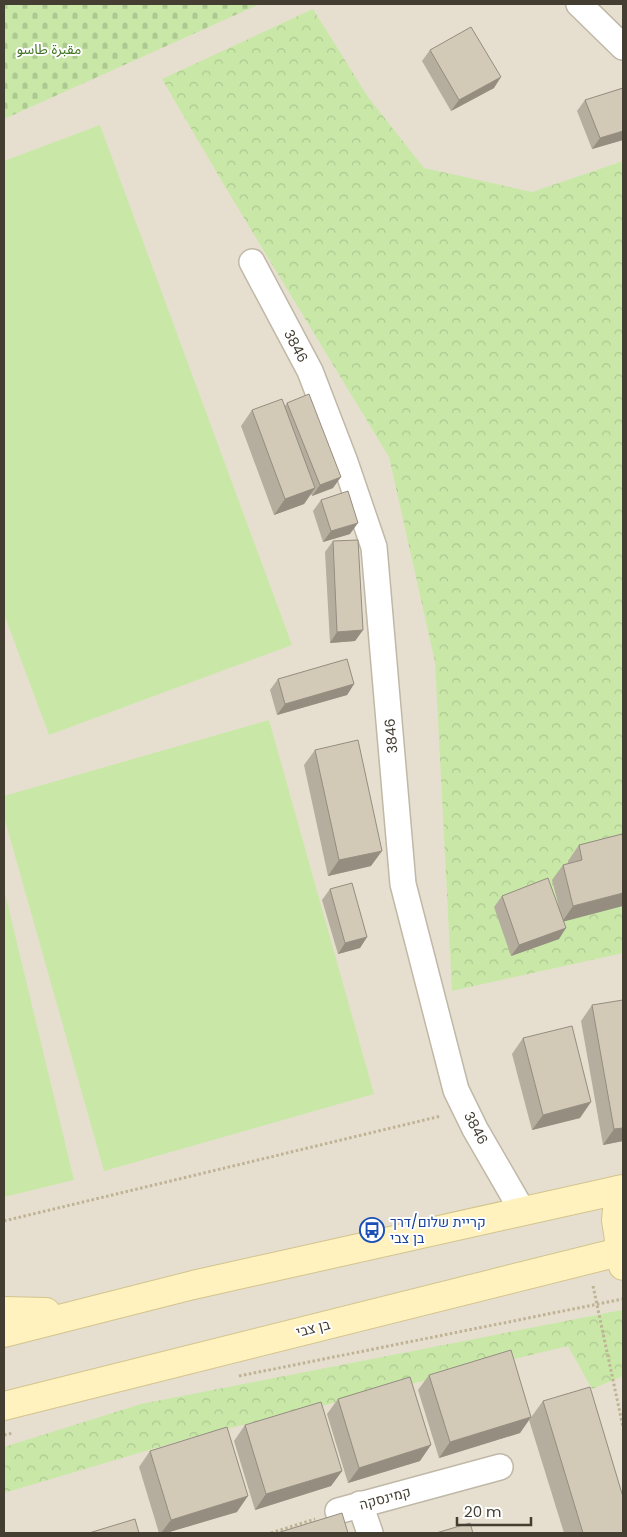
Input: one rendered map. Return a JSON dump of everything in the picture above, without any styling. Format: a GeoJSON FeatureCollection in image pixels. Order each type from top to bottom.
{"type":"FeatureCollection","features":[{"type":"Feature","properties":{"kind":"main road"},"geometry":{"type":"LineString","coordinates":[[4,1333],[202,1283],[622,1191],[616,1220],[623,1256]]}},
{"type":"Feature","properties":{"kind":"main road","name":"בן צבי"},"geometry":{"type":"LineString","coordinates":[[4,1406],[623,1256]]}},
{"type":"Feature","properties":{"kind":"main road"},"geometry":{"type":"LineString","coordinates":[[4,1311],[83,1313]]}},
{"type":"Feature","properties":{"kind":"street"},"geometry":{"type":"LineString","coordinates":[[580,4],[623,47]]}},
{"type":"Feature","properties":{"kind":"street","name":"3846"},"geometry":{"type":"LineString","coordinates":[[252,262],[310,371],[345,462],[374,547],[402,884],[456,1090],[523,1212]]}},
{"type":"Feature","properties":{"kind":"street","name":"קמינסקה"},"geometry":{"type":"LineString","coordinates":[[349,1508],[500,1467]]}},
{"type":"Feature","properties":{"kind":"street"},"geometry":{"type":"LineString","coordinates":[[349,1508],[370,1533]]}},
{"type":"Feature","properties":{"kind":"path"},"geometry":{"type":"LineString","coordinates":[[4,1221],[466,1110]]}},
{"type":"Feature","properties":{"kind":"path"},"geometry":{"type":"LineString","coordinates":[[238,1377],[623,1299]]}},
{"type":"Feature","properties":{"kind":"path"},"geometry":{"type":"LineString","coordinates":[[597,1304],[623,1427]]}},
{"type":"Feature","properties":{"kind":"path"},"geometry":{"type":"LineString","coordinates":[[4,1436],[22,1430]]}},
{"type":"Feature","properties":{"kind":"path"},"geometry":{"type":"LineString","coordinates":[[271,1533],[349,1508]]}},
{"type":"Feature","properties":{"kind":"shaded area"},"geometry":{"type":"Polygon","coordinates":[[[4,4],[623,4],[623,1533],[4,1533],[4,4]]]}},
{"type":"Feature","properties":{"kind":"green space","name":"مقبرة طاسو"},"geometry":{"type":"Polygon","coordinates":[[[4,4],[260,4],[4,119],[4,4]]]}},
{"type":"Feature","properties":{"kind":"green space"},"geometry":{"type":"Polygon","coordinates":[[[313,9],[368,97],[424,168],[532,192],[623,161],[623,953],[452,991],[435,662],[389,457],[162,79],[313,9]]]}},
{"type":"Feature","properties":{"kind":"green space"},"geometry":{"type":"Polygon","coordinates":[[[100,125],[292,645],[49,735],[4,614],[4,161],[100,125]]]}},
{"type":"Feature","properties":{"kind":"green space"},"geometry":{"type":"Polygon","coordinates":[[[269,720],[374,1094],[104,1171],[4,817],[4,796],[269,720]]]}},
{"type":"Feature","properties":{"kind":"green space"},"geometry":{"type":"Polygon","coordinates":[[[4,889],[74,1180],[4,1197],[4,889]]]}},
{"type":"Feature","properties":{"kind":"green space"},"geometry":{"type":"Polygon","coordinates":[[[622,1310],[623,1376],[592,1389],[568,1346],[193,1437],[4,1493],[4,1447],[141,1404],[622,1310]]]}},
{"type":"Feature","properties":{"kind":"building"},"geometry":{"type":"Polygon","coordinates":[[[471,27],[501,77],[459,100],[430,50],[471,27]]]}},
{"type":"Feature","properties":{"kind":"building"},"geometry":{"type":"Polygon","coordinates":[[[623,88],[623,131],[600,138],[585,100],[623,88]]]}},
{"type":"Feature","properties":{"kind":"building"},"geometry":{"type":"Polygon","coordinates":[[[309,394],[341,477],[320,485],[287,403],[309,394]]]}},
{"type":"Feature","properties":{"kind":"building"},"geometry":{"type":"Polygon","coordinates":[[[282,399],[315,488],[285,499],[252,410],[282,399]]]}},
{"type":"Feature","properties":{"kind":"building"},"geometry":{"type":"Polygon","coordinates":[[[348,491],[358,523],[331,531],[321,500],[348,491]]]}},
{"type":"Feature","properties":{"kind":"building"},"geometry":{"type":"Polygon","coordinates":[[[358,540],[363,630],[337,632],[333,541],[358,540]]]}},
{"type":"Feature","properties":{"kind":"building"},"geometry":{"type":"Polygon","coordinates":[[[347,659],[354,684],[285,704],[278,679],[347,659]]]}},
{"type":"Feature","properties":{"kind":"building"},"geometry":{"type":"Polygon","coordinates":[[[358,740],[382,851],[339,860],[315,750],[358,740]]]}},
{"type":"Feature","properties":{"kind":"building"},"geometry":{"type":"Polygon","coordinates":[[[622,834],[623,893],[573,906],[563,865],[582,860],[579,845],[622,834]]]}},
{"type":"Feature","properties":{"kind":"building"},"geometry":{"type":"Polygon","coordinates":[[[548,878],[566,928],[519,945],[502,896],[548,878]]]}},
{"type":"Feature","properties":{"kind":"building"},"geometry":{"type":"Polygon","coordinates":[[[352,883],[367,937],[345,943],[330,889],[352,883]]]}},
{"type":"Feature","properties":{"kind":"building"},"geometry":{"type":"Polygon","coordinates":[[[623,1000],[623,1128],[614,1129],[592,1005],[623,1000]]]}},
{"type":"Feature","properties":{"kind":"building"},"geometry":{"type":"Polygon","coordinates":[[[572,1026],[591,1102],[543,1115],[523,1038],[572,1026]]]}},
{"type":"Feature","properties":{"kind":"building"},"geometry":{"type":"Polygon","coordinates":[[[511,1350],[531,1417],[450,1442],[429,1375],[511,1350]]]}},
{"type":"Feature","properties":{"kind":"building"},"geometry":{"type":"Polygon","coordinates":[[[410,1377],[431,1445],[359,1468],[338,1399],[410,1377]]]}},
{"type":"Feature","properties":{"kind":"building"},"geometry":{"type":"Polygon","coordinates":[[[590,1387],[623,1497],[623,1533],[583,1533],[543,1401],[590,1387]]]}},
{"type":"Feature","properties":{"kind":"building"},"geometry":{"type":"Polygon","coordinates":[[[321,1402],[342,1471],[266,1494],[245,1425],[321,1402]]]}},
{"type":"Feature","properties":{"kind":"building"},"geometry":{"type":"Polygon","coordinates":[[[227,1427],[248,1496],[171,1520],[150,1451],[227,1427]]]}},
{"type":"Feature","properties":{"kind":"building"},"geometry":{"type":"Polygon","coordinates":[[[342,1513],[348,1533],[277,1533],[342,1513]]]}},
{"type":"Feature","properties":{"kind":"building"},"geometry":{"type":"Polygon","coordinates":[[[135,1519],[139,1533],[89,1533],[135,1519]]]}},
{"type":"Feature","properties":{"kind":"building"},"geometry":{"type":"Polygon","coordinates":[[[470,1523],[473,1533],[436,1533],[470,1523]]]}},
{"type":"Feature","properties":{"kind":"place","name":"קריית שלום/דרך בן צבי"},"geometry":{"type":"Point","coordinates":[372,1230]}}]}
